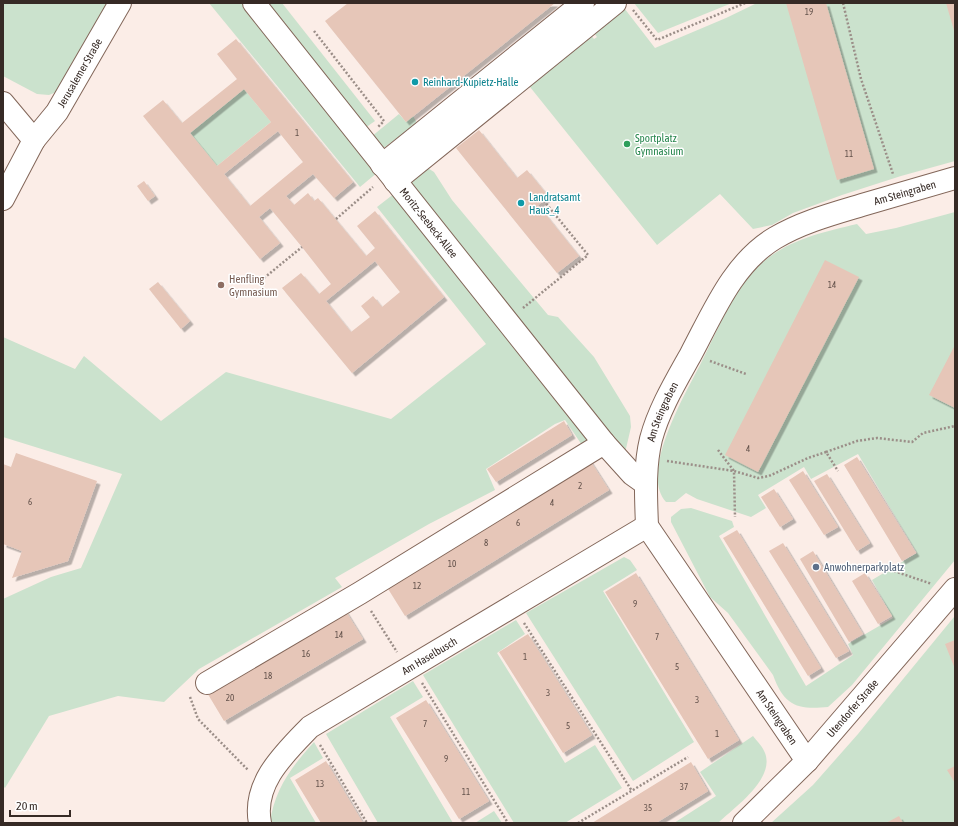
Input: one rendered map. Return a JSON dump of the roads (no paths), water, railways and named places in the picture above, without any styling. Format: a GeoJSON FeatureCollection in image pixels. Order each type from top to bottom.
{"type":"FeatureCollection","features":[{"type":"Feature","properties":{"kind":"street","name":"Jerusalemer Straße"},"geometry":{"type":"LineString","coordinates":[[3,199],[34,140],[57,112],[120,3]]}},
{"type":"Feature","properties":{"kind":"street","name":"Moritz-Seebeck-Allee"},"geometry":{"type":"LineString","coordinates":[[254,3],[604,443],[632,474],[646,484]]}},
{"type":"Feature","properties":{"kind":"street"},"geometry":{"type":"LineString","coordinates":[[389,173],[583,3]]}},
{"type":"Feature","properties":{"kind":"street"},"geometry":{"type":"LineString","coordinates":[[389,173],[624,6]]}},
{"type":"Feature","properties":{"kind":"street"},"geometry":{"type":"LineString","coordinates":[[3,103],[34,140]]}},
{"type":"Feature","properties":{"kind":"street","name":"Am Steingraben"},"geometry":{"type":"LineString","coordinates":[[807,761],[647,526],[647,459],[658,418],[691,354],[728,285],[759,249],[774,239],[805,223],[828,214],[955,178]]}},
{"type":"Feature","properties":{"kind":"street"},"geometry":{"type":"LineString","coordinates":[[207,683],[360,593],[604,443]]}},
{"type":"Feature","properties":{"kind":"street","name":"Am Haselbusch"},"geometry":{"type":"LineString","coordinates":[[260,823],[258,816],[260,795],[268,776],[282,757],[310,727],[647,526]]}},
{"type":"Feature","properties":{"kind":"street","name":"Utendorfer Straße"},"geometry":{"type":"LineString","coordinates":[[744,823],[807,761],[954,590]]}},
{"type":"Feature","properties":{"kind":"place","name":"Reinhard-Kupietz-Halle"},"geometry":{"type":"Point","coordinates":[415,82]}},
{"type":"Feature","properties":{"kind":"place","name":"Sportplatz Gymnasium"},"geometry":{"type":"Point","coordinates":[627,144]}},
{"type":"Feature","properties":{"kind":"place","name":"Landratsamt Haus_4"},"geometry":{"type":"Point","coordinates":[521,203]}},
{"type":"Feature","properties":{"kind":"place","name":"Henfling Gymnasium"},"geometry":{"type":"Point","coordinates":[221,285]}},
{"type":"Feature","properties":{"kind":"place","name":"Anwohnerparkplatz"},"geometry":{"type":"Point","coordinates":[816,567]}}]}
